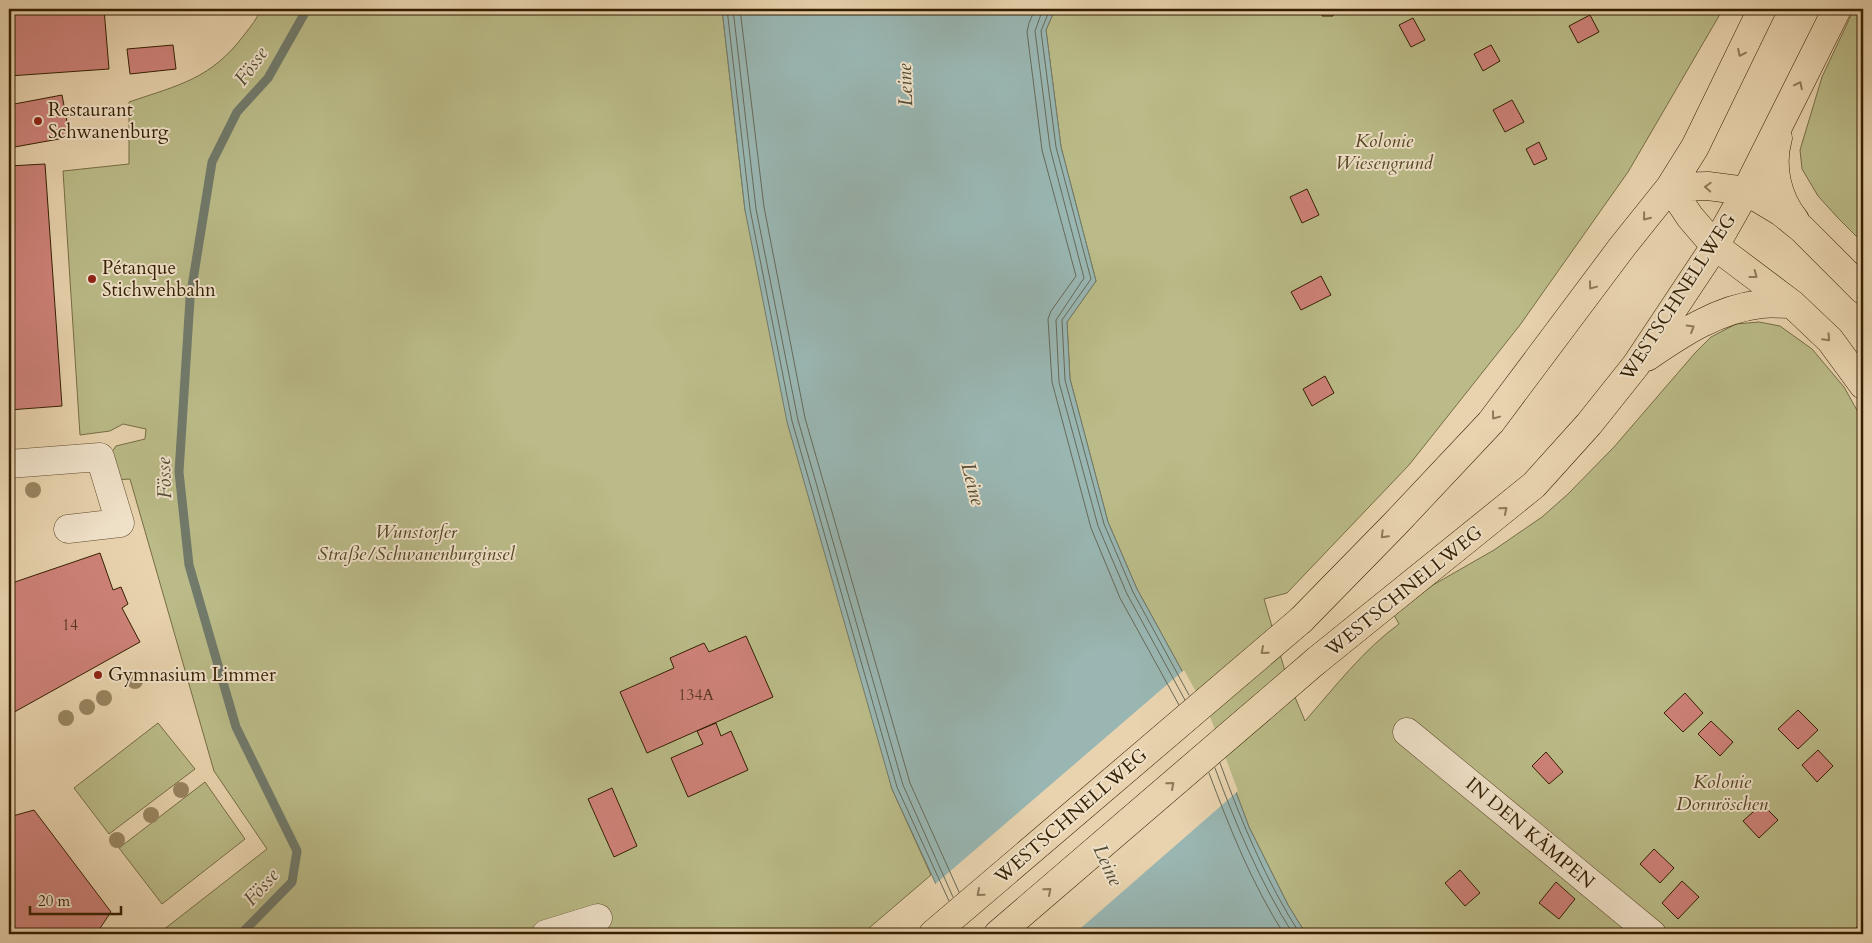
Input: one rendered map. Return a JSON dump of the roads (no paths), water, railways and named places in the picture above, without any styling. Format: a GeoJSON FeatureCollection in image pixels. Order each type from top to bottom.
{"type":"FeatureCollection","features":[{"type":"Feature","properties":{"kind":"main road","name":"WESTSCHNELLWEG"},"geometry":{"type":"LineString","coordinates":[[932,934],[1301,620],[1491,422],[1622,247],[1670,187],[1695,147],[1762,9]]}},
{"type":"Feature","properties":{"kind":"main road","name":"WESTSCHNELLWEG"},"geometry":{"type":"LineString","coordinates":[[998,934],[1316,661],[1534,486],[1636,365],[1715,246],[1746,191],[1837,9]]}},
{"type":"Feature","properties":{"kind":"main road"},"geometry":{"type":"LineString","coordinates":[[1786,111],[1776,147],[1774,169],[1786,210],[1802,229],[1863,290]]}},
{"type":"Feature","properties":{"kind":"main road","name":"WESTSCHNELLWEG"},"geometry":{"type":"LineString","coordinates":[[1670,187],[1708,186],[1746,191]]}},
{"type":"Feature","properties":{"kind":"main road"},"geometry":{"type":"LineString","coordinates":[[1670,187],[1690,217],[1715,246],[1792,304],[1830,340],[1863,385]]}},
{"type":"Feature","properties":{"kind":"main road"},"geometry":{"type":"LineString","coordinates":[[1746,191],[1781,212],[1802,229]]}},
{"type":"Feature","properties":{"kind":"main road"},"geometry":{"type":"LineString","coordinates":[[1636,365],[1700,323],[1730,310],[1762,304],[1792,304]]}},
{"type":"Feature","properties":{"kind":"street"},"geometry":{"type":"LineString","coordinates":[[9,464],[100,457],[120,523],[68,529]]}},
{"type":"Feature","properties":{"kind":"street","name":"IN DEN KÄMPEN"},"geometry":{"type":"LineString","coordinates":[[1407,732],[1652,934]]}},
{"type":"Feature","properties":{"kind":"street"},"geometry":{"type":"LineString","coordinates":[[546,934],[598,918]]}},
{"type":"Feature","properties":{"kind":"water","name":"Leine"},"geometry":{"type":"Polygon","coordinates":[[[722,9],[1055,9],[1046,30],[1061,147],[1096,281],[1067,322],[1070,379],[1108,522],[1137,589],[1209,720],[1249,827],[1288,905],[1306,934],[959,934],[892,789],[787,422],[745,210],[722,9]]]}},
{"type":"Feature","properties":{"kind":"waterway","name":"Fösse"},"geometry":{"type":"LineString","coordinates":[[241,934],[292,882],[297,851],[236,727],[189,565],[179,472],[190,299],[212,162],[237,112],[268,78],[307,9]]}},
{"type":"Feature","properties":{"kind":"place","name":"Restaurant Schwanenburg"},"geometry":{"type":"Point","coordinates":[38,121]}},
{"type":"Feature","properties":{"kind":"place","name":"Pétanque Stichwehbahn"},"geometry":{"type":"Point","coordinates":[92,279]}},
{"type":"Feature","properties":{"kind":"place","name":"Gymnasium Limmer"},"geometry":{"type":"Point","coordinates":[98,675]}},
{"type":"Feature","properties":{"kind":"park label","name":"Kolonie Wiesengrund"},"geometry":{"type":"Point","coordinates":[1384,152]}},
{"type":"Feature","properties":{"kind":"park label","name":"Wunstorfer Straße/Schwanenburginsel"},"geometry":{"type":"Point","coordinates":[416,543]}},
{"type":"Feature","properties":{"kind":"park label","name":"Kolonie Dornröschen"},"geometry":{"type":"Point","coordinates":[1722,793]}}]}
